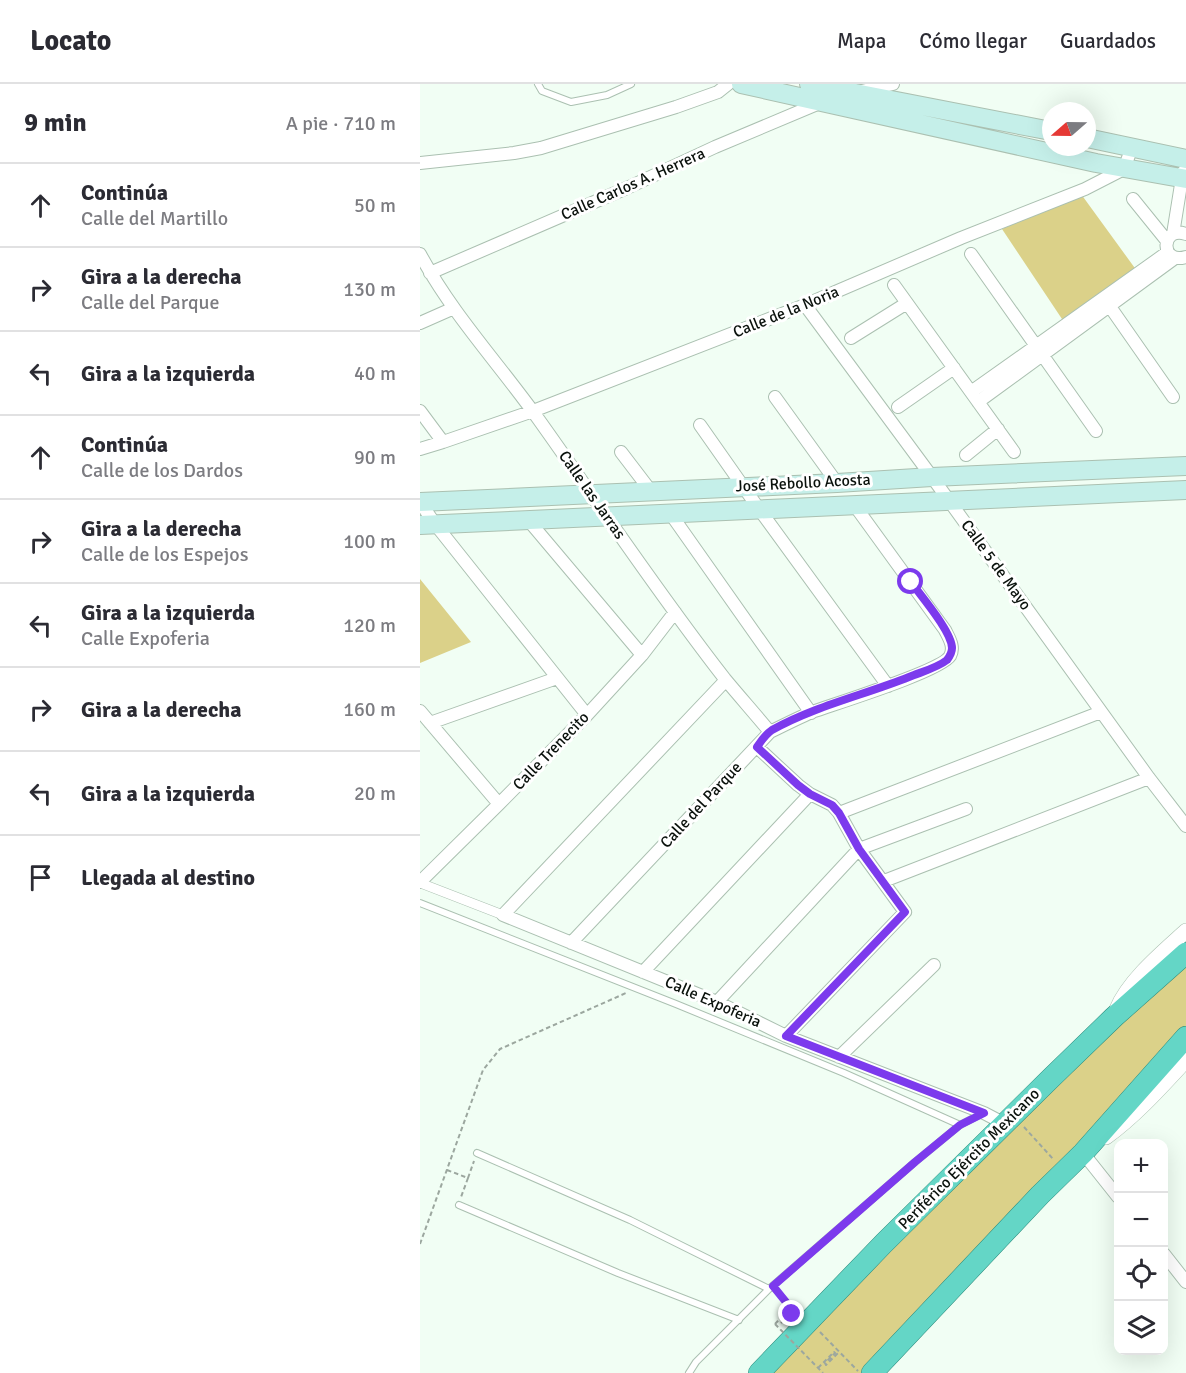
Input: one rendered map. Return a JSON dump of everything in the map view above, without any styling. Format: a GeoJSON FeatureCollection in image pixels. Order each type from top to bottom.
{"type":"FeatureCollection","features":[{"type":"Feature","properties":{"kind":"highway","name":"Periférico Ejército Mexicano"},"geometry":{"type":"LineString","coordinates":[[759,1373],[802,1320],[1114,1017],[1186,953]]}},
{"type":"Feature","properties":{"kind":"highway"},"geometry":{"type":"LineString","coordinates":[[872,1373],[1040,1195],[1083,1153],[1186,1037]]}},
{"type":"Feature","properties":{"kind":"main road"},"geometry":{"type":"LineString","coordinates":[[741,84],[827,96],[1124,169],[1184,179]]}},
{"type":"Feature","properties":{"kind":"main road"},"geometry":{"type":"LineString","coordinates":[[809,84],[827,96],[855,93],[1042,129]]}},
{"type":"Feature","properties":{"kind":"main road"},"geometry":{"type":"LineString","coordinates":[[1096,140],[1186,159]]}},
{"type":"Feature","properties":{"kind":"main road","name":"José Rebollo Acosta"},"geometry":{"type":"LineString","coordinates":[[420,502],[1186,466]]}},
{"type":"Feature","properties":{"kind":"main road"},"geometry":{"type":"LineString","coordinates":[[1161,467],[1163,491]]}},
{"type":"Feature","properties":{"kind":"main road","name":"José Rebollo Acosta"},"geometry":{"type":"LineString","coordinates":[[428,524],[1186,490]]}},
{"type":"Feature","properties":{"kind":"street"},"geometry":{"type":"LineString","coordinates":[[420,164],[541,148],[676,107],[718,92],[728,84]]}},
{"type":"Feature","properties":{"kind":"street"},"geometry":{"type":"LineString","coordinates":[[855,93],[893,84]]}},
{"type":"Feature","properties":{"kind":"street","name":"Calle Carlos A. Herrera"},"geometry":{"type":"LineString","coordinates":[[430,273],[629,187],[827,96]]}},
{"type":"Feature","properties":{"kind":"street"},"geometry":{"type":"LineString","coordinates":[[1124,169],[1132,147]]}},
{"type":"Feature","properties":{"kind":"street"},"geometry":{"type":"LineString","coordinates":[[975,397],[1178,250],[1186,159]]}},
{"type":"Feature","properties":{"kind":"street","name":"Calle de la Noria"},"geometry":{"type":"LineString","coordinates":[[420,449],[533,411],[805,305],[961,238],[1085,189],[1124,169]]}},
{"type":"Feature","properties":{"kind":"street"},"geometry":{"type":"LineString","coordinates":[[1134,199],[1178,250]]}},
{"type":"Feature","properties":{"kind":"street","name":"Calle las Jarras"},"geometry":{"type":"LineString","coordinates":[[420,254],[454,308],[533,411],[675,612],[726,680],[770,732]]}},
{"type":"Feature","properties":{"kind":"street"},"geometry":{"type":"LineString","coordinates":[[971,254],[1096,431]]}},
{"type":"Feature","properties":{"kind":"street"},"geometry":{"type":"LineString","coordinates":[[894,285],[1014,452]]}},
{"type":"Feature","properties":{"kind":"street"},"geometry":{"type":"LineString","coordinates":[[1107,302],[1173,397]]}},
{"type":"Feature","properties":{"kind":"street"},"geometry":{"type":"LineString","coordinates":[[851,338],[907,303]]}},
{"type":"Feature","properties":{"kind":"street","name":"Calle 5 de Mayo"},"geometry":{"type":"LineString","coordinates":[[805,305],[1186,826]]}},
{"type":"Feature","properties":{"kind":"street"},"geometry":{"type":"LineString","coordinates":[[420,323],[454,308]]}},
{"type":"Feature","properties":{"kind":"street"},"geometry":{"type":"LineString","coordinates":[[898,407],[954,368]]}},
{"type":"Feature","properties":{"kind":"street"},"geometry":{"type":"LineString","coordinates":[[775,397],[837,483]]}},
{"type":"Feature","properties":{"kind":"street"},"geometry":{"type":"LineString","coordinates":[[420,411],[443,442]]}},
{"type":"Feature","properties":{"kind":"street"},"geometry":{"type":"LineString","coordinates":[[700,424],[888,686]]}},
{"type":"Feature","properties":{"kind":"street"},"geometry":{"type":"LineString","coordinates":[[966,455],[998,429]]}},
{"type":"Feature","properties":{"kind":"street"},"geometry":{"type":"LineString","coordinates":[[621,452],[650,490]]}},
{"type":"Feature","properties":{"kind":"street"},"geometry":{"type":"LineString","coordinates":[[420,502],[428,524],[586,715]]}},
{"type":"Feature","properties":{"kind":"street","name":"Calle del Parque"},"geometry":{"type":"LineString","coordinates":[[571,944],[770,732],[811,712],[938,666],[950,656],[951,641],[945,630],[855,506]]}},
{"type":"Feature","properties":{"kind":"street"},"geometry":{"type":"LineString","coordinates":[[670,513],[811,712]]}},
{"type":"Feature","properties":{"kind":"street"},"geometry":{"type":"LineString","coordinates":[[529,521],[642,655]]}},
{"type":"Feature","properties":{"kind":"street","name":"Calle Trenecito"},"geometry":{"type":"LineString","coordinates":[[420,883],[586,715],[642,655],[675,612]]}},
{"type":"Feature","properties":{"kind":"street"},"geometry":{"type":"LineString","coordinates":[[430,723],[557,678]]}},
{"type":"Feature","properties":{"kind":"street"},"geometry":{"type":"LineString","coordinates":[[503,915],[726,680]]}},
{"type":"Feature","properties":{"kind":"street"},"geometry":{"type":"LineString","coordinates":[[420,712],[499,804]]}},
{"type":"Feature","properties":{"kind":"street"},"geometry":{"type":"LineString","coordinates":[[839,813],[1101,712]]}},
{"type":"Feature","properties":{"kind":"street"},"geometry":{"type":"LineString","coordinates":[[757,747],[810,794],[832,805],[859,849],[905,912],[786,1036]]}},
{"type":"Feature","properties":{"kind":"street"},"geometry":{"type":"LineString","coordinates":[[884,881],[1149,778]]}},
{"type":"Feature","properties":{"kind":"street"},"geometry":{"type":"LineString","coordinates":[[643,972],[810,794]]}},
{"type":"Feature","properties":{"kind":"street"},"geometry":{"type":"LineString","coordinates":[[717,1002],[859,849],[966,809]]}},
{"type":"Feature","properties":{"kind":"street","name":"Calle Expoferia"},"geometry":{"type":"LineString","coordinates":[[420,883],[717,1002],[786,1036],[984,1113],[1009,1120]]}},
{"type":"Feature","properties":{"kind":"street"},"geometry":{"type":"LineString","coordinates":[[1114,1017],[1121,999],[1132,984],[1186,931]]}},
{"type":"Feature","properties":{"kind":"street"},"geometry":{"type":"LineString","coordinates":[[839,1057],[934,965]]}},
{"type":"Feature","properties":{"kind":"street"},"geometry":{"type":"LineString","coordinates":[[1116,1193],[1083,1153],[1122,1125],[1186,1060]]}},
{"type":"Feature","properties":{"kind":"street"},"geometry":{"type":"LineString","coordinates":[[1168,1259],[1186,1282]]}},
{"type":"Feature","properties":{"kind":"lane"},"geometry":{"type":"LineString","coordinates":[[538,84],[543,92],[570,102],[607,95],[631,84]]}},
{"type":"Feature","properties":{"kind":"lane"},"geometry":{"type":"LineString","coordinates":[[420,903],[637,988],[844,1073],[960,1125]]}},
{"type":"Feature","properties":{"kind":"lane"},"geometry":{"type":"LineString","coordinates":[[688,1373],[696,1362],[771,1288],[960,1125],[984,1113]]}},
{"type":"Feature","properties":{"kind":"lane"},"geometry":{"type":"LineString","coordinates":[[477,1153],[630,1220],[771,1288]]}},
{"type":"Feature","properties":{"kind":"lane"},"geometry":{"type":"LineString","coordinates":[[459,1205],[618,1273],[739,1320]]}},
{"type":"Feature","properties":{"kind":"path"},"geometry":{"type":"LineString","coordinates":[[420,1244],[483,1070],[500,1050],[637,988]]}},
{"type":"Feature","properties":{"kind":"path"},"geometry":{"type":"LineString","coordinates":[[1009,1120],[1065,1171]]}},
{"type":"Feature","properties":{"kind":"path"},"geometry":{"type":"LineString","coordinates":[[459,1205],[477,1153]]}},
{"type":"Feature","properties":{"kind":"path"},"geometry":{"type":"LineString","coordinates":[[447,1170],[468,1178]]}},
{"type":"Feature","properties":{"kind":"path"},"geometry":{"type":"LineString","coordinates":[[771,1288],[860,1373]]}},
{"type":"Feature","properties":{"kind":"path"},"geometry":{"type":"LineString","coordinates":[[802,1320],[791,1312],[781,1323],[790,1312],[788,1310],[775,1324],[823,1373]]}},
{"type":"Feature","properties":{"kind":"path"},"geometry":{"type":"LineString","coordinates":[[818,1368],[834,1352],[836,1353],[825,1363],[826,1365],[838,1352]]}},
{"type":"Feature","properties":{"kind":"shaded area"},"geometry":{"type":"Polygon","coordinates":[[[1081,194],[1137,271],[1064,322],[1002,229],[1081,194]]]}},
{"type":"Feature","properties":{"kind":"shaded area"},"geometry":{"type":"Polygon","coordinates":[[[420,579],[471,642],[420,663],[420,579]]]}},
{"type":"Feature","properties":{"kind":"shaded area"},"geometry":{"type":"Polygon","coordinates":[[[1186,958],[1186,1033],[868,1373],[768,1373],[1186,958]]]}},
{"type":"Feature","properties":{"kind":"route"},"geometry":{"type":"LineString","coordinates":[[792,1314],[794,1312],[773,1286],[960,1125],[984,1113],[786,1036],[905,912],[859,849],[849,829],[832,805],[798,785],[757,747],[770,732],[811,712],[888,686],[946,661],[952,649],[951,641],[911,582]]}}]}
